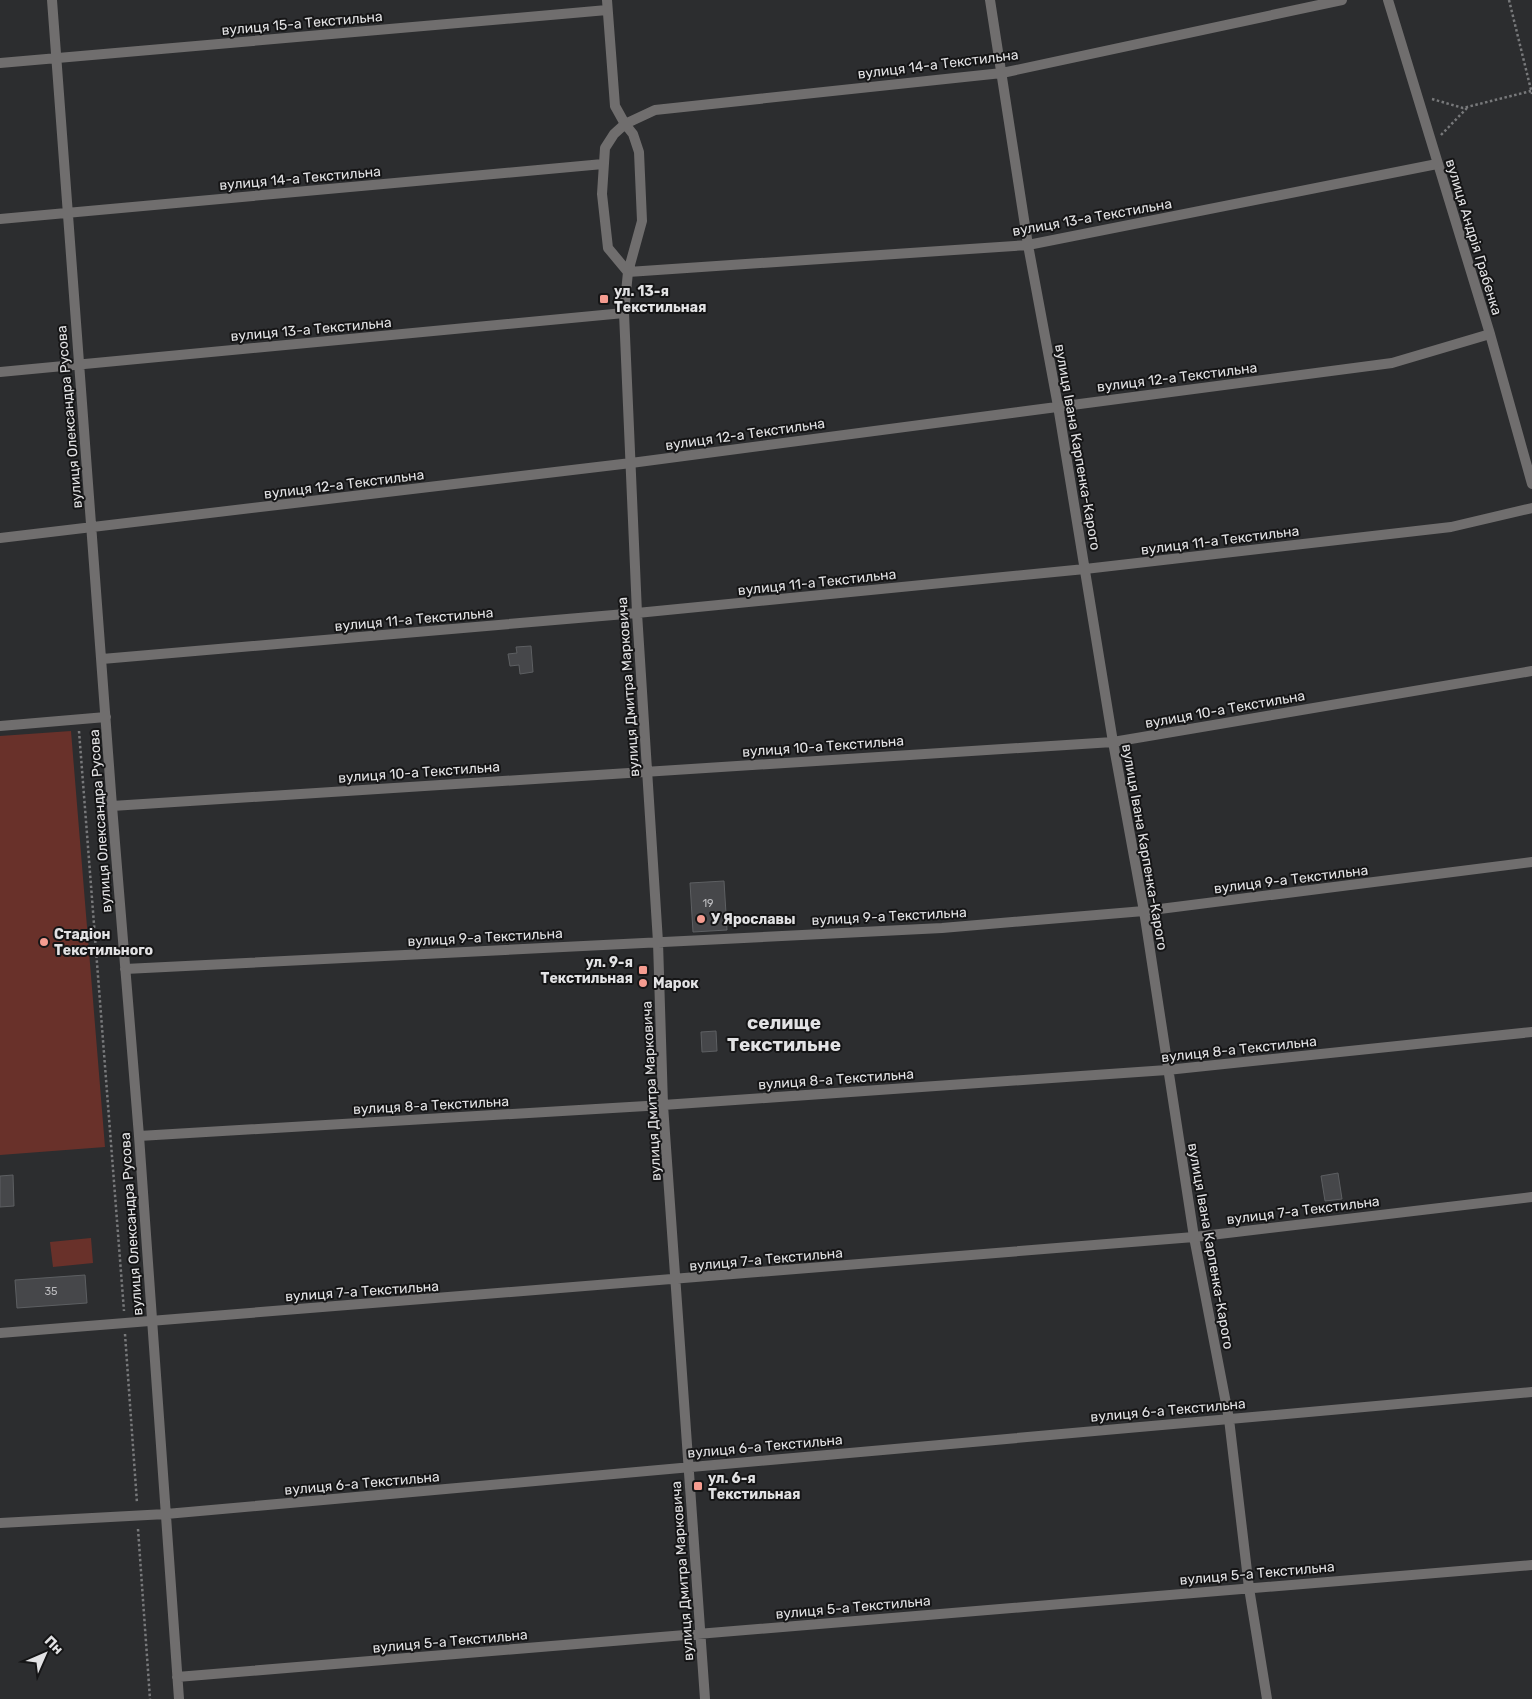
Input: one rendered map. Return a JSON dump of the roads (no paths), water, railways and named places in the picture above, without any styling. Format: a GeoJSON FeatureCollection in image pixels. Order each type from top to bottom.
{"type":"FeatureCollection","features":[{"type":"Feature","properties":{"kind":"street","name":"вулиця Олександра Русова"},"geometry":{"type":"LineString","coordinates":[[52,0],[112,806],[140,1136],[179,1699]]}},
{"type":"Feature","properties":{"kind":"street","name":"вулиця Івана Карпенка-Карого"},"geometry":{"type":"LineString","coordinates":[[990,0],[1028,245],[1058,406],[1113,742],[1144,911],[1194,1237],[1229,1419],[1249,1588],[1267,1699]]}},
{"type":"Feature","properties":{"kind":"street","name":"вулиця 14-а Текстильна"},"geometry":{"type":"LineString","coordinates":[[625,124],[655,110],[1002,73],[1342,0]]}},
{"type":"Feature","properties":{"kind":"street","name":"вулиця Андрія Грабенка"},"geometry":{"type":"LineString","coordinates":[[1388,0],[1490,334],[1532,484]]}},
{"type":"Feature","properties":{"kind":"street","name":"вулиця 15-а Текстильна"},"geometry":{"type":"LineString","coordinates":[[0,63],[607,5]]}},
{"type":"Feature","properties":{"kind":"street","name":"вулиця Дмитра Марковича"},"geometry":{"type":"LineString","coordinates":[[607,5],[615,106],[633,134],[639,152],[642,220],[628,272],[624,313],[637,613],[658,942],[664,1105],[705,1699]]}},
{"type":"Feature","properties":{"kind":"street"},"geometry":{"type":"LineString","coordinates":[[625,124],[614,134],[606,148],[603,164],[602,194],[608,248],[628,272]]}},
{"type":"Feature","properties":{"kind":"street","name":"вулиця 14-а Текстильна"},"geometry":{"type":"LineString","coordinates":[[0,220],[603,164]]}},
{"type":"Feature","properties":{"kind":"street","name":"вулиця 13-а Текстильна"},"geometry":{"type":"LineString","coordinates":[[628,272],[1028,245],[1437,164]]}},
{"type":"Feature","properties":{"kind":"street","name":"вулиця 13-а Текстильна"},"geometry":{"type":"LineString","coordinates":[[0,372],[624,313]]}},
{"type":"Feature","properties":{"kind":"street","name":"вулиця 12-а Текстильна"},"geometry":{"type":"LineString","coordinates":[[0,538],[91,529],[631,463],[1392,364],[1490,334]]}},
{"type":"Feature","properties":{"kind":"street","name":"вулиця 11-а Текстильна"},"geometry":{"type":"LineString","coordinates":[[102,660],[637,613],[1085,569],[1450,527],[1532,508]]}},
{"type":"Feature","properties":{"kind":"street","name":"вулиця 10-а Текстильна"},"geometry":{"type":"LineString","coordinates":[[112,806],[1113,742],[1532,671]]}},
{"type":"Feature","properties":{"kind":"street"},"geometry":{"type":"LineString","coordinates":[[0,726],[106,717]]}},
{"type":"Feature","properties":{"kind":"street","name":"вулиця 9-а Текстильна"},"geometry":{"type":"LineString","coordinates":[[125,969],[942,928],[1144,911],[1532,862]]}},
{"type":"Feature","properties":{"kind":"street","name":"вулиця 8-а Текстильна"},"geometry":{"type":"LineString","coordinates":[[140,1136],[664,1105],[1167,1070],[1532,1032]]}},
{"type":"Feature","properties":{"kind":"street","name":"вулиця 7-а Текстильна"},"geometry":{"type":"LineString","coordinates":[[0,1333],[1194,1237],[1532,1197]]}},
{"type":"Feature","properties":{"kind":"street","name":"вулиця 6-а Текстильна"},"geometry":{"type":"LineString","coordinates":[[0,1523],[166,1514],[1532,1392]]}},
{"type":"Feature","properties":{"kind":"street","name":"вулиця 5-а Текстильна"},"geometry":{"type":"LineString","coordinates":[[177,1678],[1532,1564]]}},
{"type":"Feature","properties":{"kind":"place","name":"ул. 13-я Текстильная"},"geometry":{"type":"Point","coordinates":[604,299]}},
{"type":"Feature","properties":{"kind":"place","name":"У Ярославы"},"geometry":{"type":"Point","coordinates":[701,919]}},
{"type":"Feature","properties":{"kind":"place","name":"Стадіон Текстильного"},"geometry":{"type":"Point","coordinates":[44,942]}},
{"type":"Feature","properties":{"kind":"place","name":"ул. 9-я Текстильная"},"geometry":{"type":"Point","coordinates":[643,970]}},
{"type":"Feature","properties":{"kind":"place","name":"Марок"},"geometry":{"type":"Point","coordinates":[643,983]}},
{"type":"Feature","properties":{"kind":"place","name":"ул. 6-я Текстильная"},"geometry":{"type":"Point","coordinates":[698,1486]}},
{"type":"Feature","properties":{"kind":"district","name":"селище Текстильне"},"geometry":{"type":"Point","coordinates":[784,1033]}}]}
